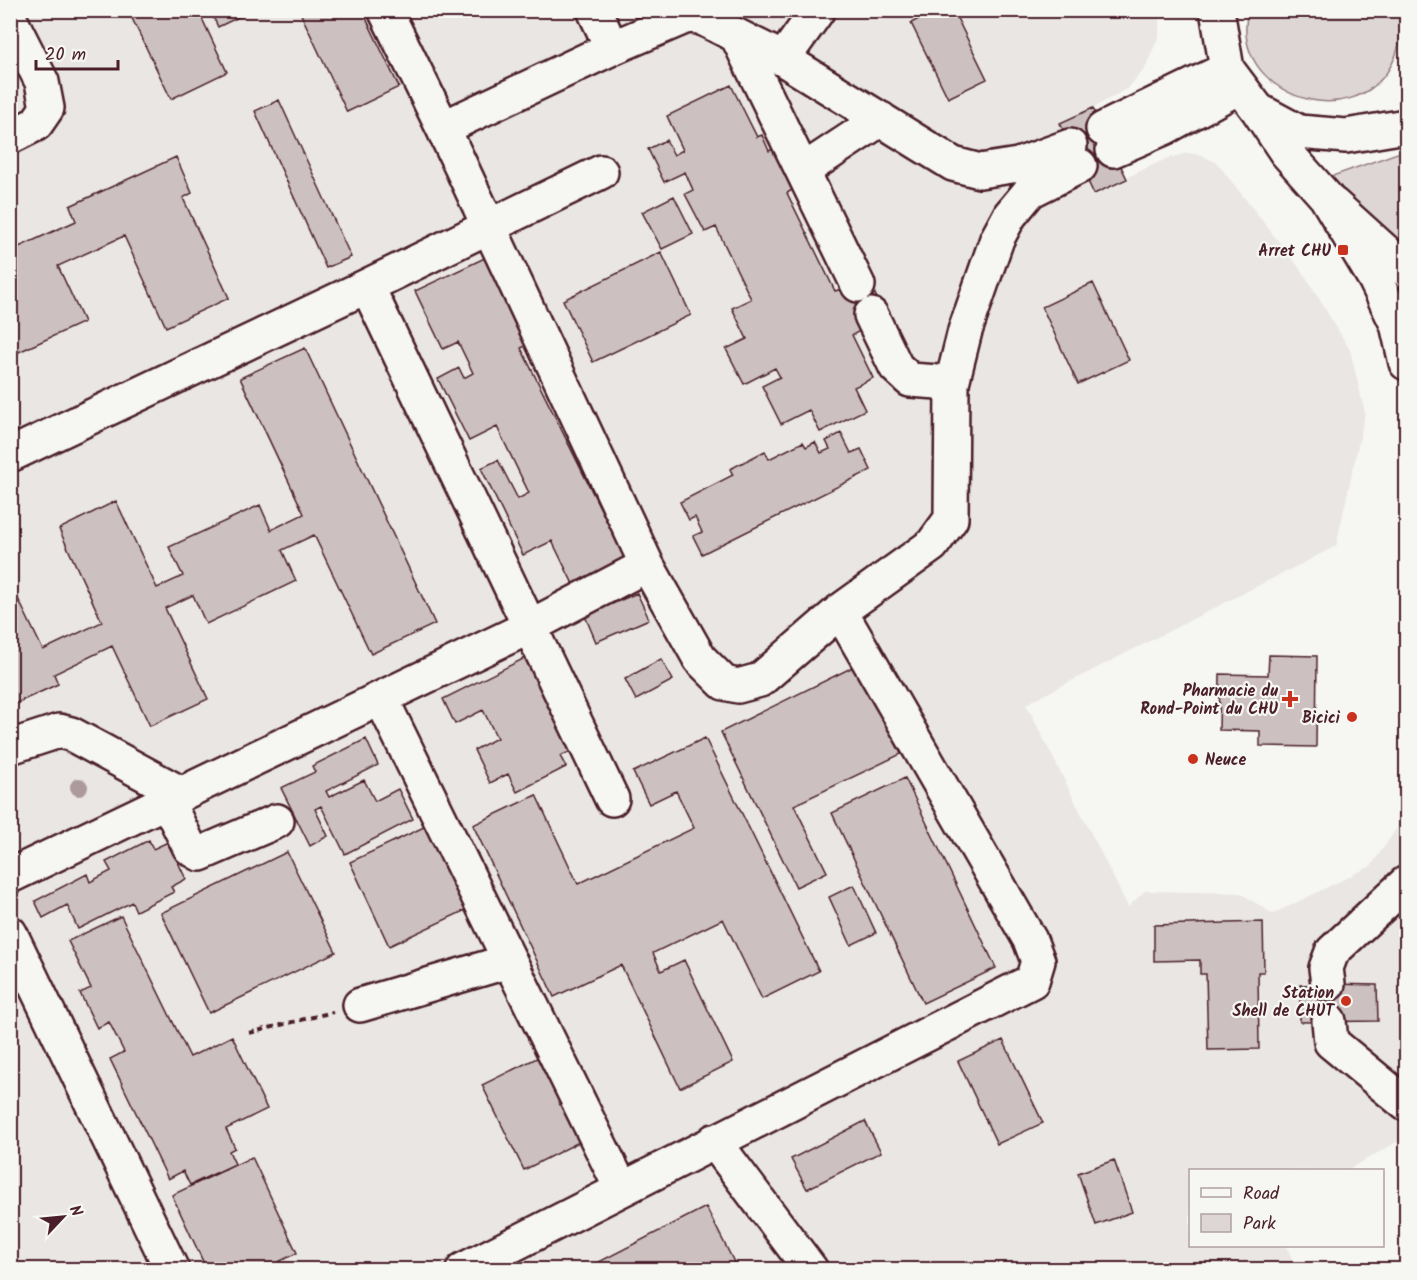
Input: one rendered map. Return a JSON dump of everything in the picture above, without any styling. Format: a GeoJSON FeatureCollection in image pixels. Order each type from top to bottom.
{"type":"FeatureCollection","features":[{"type":"Feature","properties":{"kind":"main road"},"geometry":{"type":"LineString","coordinates":[[385,10],[490,227],[647,565],[700,659],[724,683],[738,686],[760,680],[840,611],[932,545],[951,519],[951,382],[965,331],[993,249],[1010,215],[1030,191],[1075,156],[980,171],[953,164],[783,59],[700,17],[687,16],[612,48],[443,128]]}},
{"type":"Feature","properties":{"kind":"main road"},"geometry":{"type":"LineString","coordinates":[[594,10],[612,48]]}},
{"type":"Feature","properties":{"kind":"main road"},"geometry":{"type":"LineString","coordinates":[[783,59],[818,10]]}},
{"type":"Feature","properties":{"kind":"main road"},"geometry":{"type":"LineString","coordinates":[[1217,10],[1241,89],[1286,152],[1326,197],[1407,270]]}},
{"type":"Feature","properties":{"kind":"main road"},"geometry":{"type":"LineString","coordinates":[[10,19],[42,82],[47,108],[36,124],[10,137]]}},
{"type":"Feature","properties":{"kind":"main road"},"geometry":{"type":"LineString","coordinates":[[738,38],[858,285]]}},
{"type":"Feature","properties":{"kind":"main road"},"geometry":{"type":"LineString","coordinates":[[1241,89],[1299,132],[1346,136],[1407,126]]}},
{"type":"Feature","properties":{"kind":"main road"},"geometry":{"type":"LineString","coordinates":[[1108,140],[1241,89]]}},
{"type":"Feature","properties":{"kind":"main road"},"geometry":{"type":"LineString","coordinates":[[804,170],[881,119]]}},
{"type":"Feature","properties":{"kind":"main road"},"geometry":{"type":"LineString","coordinates":[[10,455],[601,172]]}},
{"type":"Feature","properties":{"kind":"main road"},"geometry":{"type":"LineString","coordinates":[[1326,197],[1390,308],[1407,363]]}},
{"type":"Feature","properties":{"kind":"main road"},"geometry":{"type":"LineString","coordinates":[[367,286],[612,799]]}},
{"type":"Feature","properties":{"kind":"main road"},"geometry":{"type":"LineString","coordinates":[[871,315],[896,367],[910,380],[951,382]]}},
{"type":"Feature","properties":{"kind":"main road"},"geometry":{"type":"LineString","coordinates":[[10,876],[529,627],[647,565]]}},
{"type":"Feature","properties":{"kind":"main road"},"geometry":{"type":"LineString","coordinates":[[463,1269],[1032,981],[1038,961],[1016,916],[840,611]]}},
{"type":"Feature","properties":{"kind":"main road"},"geometry":{"type":"LineString","coordinates":[[381,698],[621,1188]]}},
{"type":"Feature","properties":{"kind":"main road"},"geometry":{"type":"LineString","coordinates":[[10,747],[59,731],[71,734],[175,798],[190,848],[200,854],[277,821]]}},
{"type":"Feature","properties":{"kind":"main road"},"geometry":{"type":"LineString","coordinates":[[1328,984],[1326,968],[1332,952],[1407,883]]}},
{"type":"Feature","properties":{"kind":"main road"},"geometry":{"type":"LineString","coordinates":[[10,933],[172,1269]]}},
{"type":"Feature","properties":{"kind":"main road"},"geometry":{"type":"LineString","coordinates":[[360,1005],[508,961]]}},
{"type":"Feature","properties":{"kind":"main road"},"geometry":{"type":"LineString","coordinates":[[1329,1022],[1331,1042],[1407,1104]]}},
{"type":"Feature","properties":{"kind":"main road"},"geometry":{"type":"LineString","coordinates":[[714,1141],[811,1269]]}},
{"type":"Feature","properties":{"kind":"path"},"geometry":{"type":"LineString","coordinates":[[249,1033],[360,1005]]}},
{"type":"Feature","properties":{"kind":"shaded area"},"geometry":{"type":"Polygon","coordinates":[[[10,11],[1159,11],[1159,35],[1145,68],[1128,88],[1093,108],[1126,178],[1166,159],[1187,153],[1201,155],[1217,163],[1304,274],[1350,350],[1365,413],[1336,546],[1026,704],[1128,907],[1145,891],[1240,893],[1273,914],[1371,866],[1397,828],[1404,1138],[1349,1169],[1189,1169],[1189,1247],[1286,1247],[1297,1269],[11,1269],[10,11]]]}},
{"type":"Feature","properties":{"kind":"green space"},"geometry":{"type":"Polygon","coordinates":[[[1248,11],[1402,11],[1396,55],[1376,84],[1349,99],[1318,101],[1288,92],[1263,73],[1248,45],[1248,11]]]}},
{"type":"Feature","properties":{"kind":"green space"},"geometry":{"type":"Polygon","coordinates":[[[1403,151],[1403,250],[1327,178],[1403,151]]]}},
{"type":"Feature","properties":{"kind":"building"},"geometry":{"type":"Polygon","coordinates":[[[128,10],[198,10],[227,72],[171,99],[128,10]]]}},
{"type":"Feature","properties":{"kind":"building"},"geometry":{"type":"Polygon","coordinates":[[[210,10],[253,10],[218,27],[210,10]]]}},
{"type":"Feature","properties":{"kind":"building"},"geometry":{"type":"Polygon","coordinates":[[[299,10],[362,10],[399,87],[347,112],[299,10]]]}},
{"type":"Feature","properties":{"kind":"building"},"geometry":{"type":"Polygon","coordinates":[[[936,10],[953,10],[987,79],[948,98],[911,23],[936,10]]]}},
{"type":"Feature","properties":{"kind":"building"},"geometry":{"type":"Polygon","coordinates":[[[731,85],[757,137],[762,135],[769,151],[779,146],[799,186],[787,193],[835,291],[868,280],[883,310],[862,330],[852,335],[873,378],[854,387],[865,410],[820,432],[809,410],[781,424],[762,386],[780,377],[775,368],[744,384],[726,349],[747,339],[732,308],[751,299],[716,227],[705,232],[685,194],[693,190],[685,172],[664,182],[648,149],[666,140],[674,155],[683,150],[667,116],[731,85]]]}},
{"type":"Feature","properties":{"kind":"building"},"geometry":{"type":"Polygon","coordinates":[[[279,100],[351,257],[326,268],[255,111],[279,100]]]}},
{"type":"Feature","properties":{"kind":"building"},"geometry":{"type":"Polygon","coordinates":[[[1093,108],[1127,179],[1094,194],[1060,123],[1093,108]]]}},
{"type":"Feature","properties":{"kind":"building"},"geometry":{"type":"Polygon","coordinates":[[[176,157],[192,193],[183,198],[229,298],[166,327],[124,236],[58,266],[84,322],[10,356],[10,251],[76,221],[70,206],[176,157]]]}},
{"type":"Feature","properties":{"kind":"building"},"geometry":{"type":"Polygon","coordinates":[[[674,196],[693,234],[662,249],[642,212],[674,196]]]}},
{"type":"Feature","properties":{"kind":"building"},"geometry":{"type":"Polygon","coordinates":[[[661,252],[691,315],[593,362],[563,300],[661,252]]]}},
{"type":"Feature","properties":{"kind":"building"},"geometry":{"type":"Polygon","coordinates":[[[491,255],[534,342],[521,348],[627,562],[575,588],[552,541],[523,555],[481,468],[498,460],[518,499],[529,493],[497,427],[469,441],[438,379],[459,368],[464,378],[473,373],[458,342],[443,349],[415,291],[491,255]]]}},
{"type":"Feature","properties":{"kind":"building"},"geometry":{"type":"Polygon","coordinates":[[[1093,283],[1129,360],[1078,384],[1042,307],[1093,283]]]}},
{"type":"Feature","properties":{"kind":"building"},"geometry":{"type":"Polygon","coordinates":[[[305,348],[435,624],[371,654],[314,535],[282,550],[296,581],[206,624],[193,595],[165,608],[208,699],[150,726],[112,646],[54,674],[58,684],[10,706],[10,582],[43,650],[102,622],[59,529],[116,501],[157,588],[183,576],[169,547],[260,505],[271,530],[304,514],[240,378],[305,348]]]}},
{"type":"Feature","properties":{"kind":"building"},"geometry":{"type":"Polygon","coordinates":[[[841,433],[851,453],[861,449],[871,470],[702,554],[693,536],[702,532],[695,517],[689,520],[680,502],[733,475],[730,469],[765,451],[769,459],[803,442],[806,447],[815,442],[821,453],[830,449],[826,441],[841,433]]]}},
{"type":"Feature","properties":{"kind":"building"},"geometry":{"type":"Polygon","coordinates":[[[637,593],[649,619],[596,642],[585,616],[637,593]]]}},
{"type":"Feature","properties":{"kind":"building"},"geometry":{"type":"Polygon","coordinates":[[[1269,655],[1317,656],[1316,747],[1260,746],[1260,731],[1219,730],[1220,674],[1268,675],[1269,655]]]}},
{"type":"Feature","properties":{"kind":"building"},"geometry":{"type":"Polygon","coordinates":[[[527,657],[574,750],[560,756],[566,767],[517,792],[508,774],[490,783],[474,750],[497,738],[483,710],[455,724],[443,699],[527,657]]]}},
{"type":"Feature","properties":{"kind":"building"},"geometry":{"type":"Polygon","coordinates":[[[661,659],[673,680],[636,700],[625,679],[661,659]]]}},
{"type":"Feature","properties":{"kind":"building"},"geometry":{"type":"Polygon","coordinates":[[[857,665],[901,754],[794,805],[827,872],[796,887],[721,732],[857,665]]]}},
{"type":"Feature","properties":{"kind":"building"},"geometry":{"type":"Polygon","coordinates":[[[705,738],[819,971],[762,999],[723,919],[653,953],[661,971],[684,960],[733,1062],[680,1088],[621,965],[554,997],[473,825],[536,795],[578,884],[694,828],[676,791],[649,804],[633,772],[705,738]]]}},
{"type":"Feature","properties":{"kind":"building"},"geometry":{"type":"Polygon","coordinates":[[[366,739],[378,765],[326,791],[329,797],[364,780],[375,801],[398,789],[413,819],[345,854],[321,806],[315,809],[328,836],[310,846],[281,788],[315,772],[312,766],[366,739]]]}},
{"type":"Feature","properties":{"kind":"building"},"geometry":{"type":"Polygon","coordinates":[[[905,778],[996,968],[923,1003],[832,813],[905,778]]]}},
{"type":"Feature","properties":{"kind":"building"},"geometry":{"type":"Polygon","coordinates":[[[426,826],[466,910],[389,946],[350,862],[426,826]]]}},
{"type":"Feature","properties":{"kind":"building"},"geometry":{"type":"Polygon","coordinates":[[[149,840],[153,849],[168,842],[186,879],[171,887],[174,892],[136,911],[132,902],[78,929],[67,905],[43,918],[35,901],[87,874],[90,882],[111,871],[106,862],[149,840]]]}},
{"type":"Feature","properties":{"kind":"building"},"geometry":{"type":"Polygon","coordinates":[[[287,852],[336,952],[209,1013],[161,913],[287,852]]]}},
{"type":"Feature","properties":{"kind":"building"},"geometry":{"type":"Polygon","coordinates":[[[854,885],[876,933],[851,945],[829,897],[854,885]]]}},
{"type":"Feature","properties":{"kind":"building"},"geometry":{"type":"Polygon","coordinates":[[[121,916],[190,1057],[232,1036],[267,1109],[226,1129],[235,1148],[229,1151],[235,1164],[190,1185],[183,1171],[168,1179],[110,1059],[124,1052],[109,1022],[97,1028],[80,993],[91,988],[68,941],[121,916]]]}},
{"type":"Feature","properties":{"kind":"building"},"geometry":{"type":"Polygon","coordinates":[[[1263,922],[1264,972],[1258,972],[1259,1049],[1208,1050],[1206,974],[1200,974],[1200,960],[1154,961],[1154,925],[1263,922]]]}},
{"type":"Feature","properties":{"kind":"building"},"geometry":{"type":"Polygon","coordinates":[[[1300,985],[1377,985],[1378,1021],[1300,1022],[1300,985]]]}},
{"type":"Feature","properties":{"kind":"building"},"geometry":{"type":"Polygon","coordinates":[[[1003,1040],[1043,1123],[997,1144],[958,1061],[1003,1040]]]}},
{"type":"Feature","properties":{"kind":"building"},"geometry":{"type":"Polygon","coordinates":[[[547,1053],[589,1137],[524,1170],[482,1085],[547,1053]]]}},
{"type":"Feature","properties":{"kind":"building"},"geometry":{"type":"Polygon","coordinates":[[[865,1121],[881,1152],[807,1189],[791,1159],[865,1121]]]}},
{"type":"Feature","properties":{"kind":"building"},"geometry":{"type":"Polygon","coordinates":[[[252,1157],[297,1253],[262,1270],[207,1270],[172,1195],[252,1157]]]}},
{"type":"Feature","properties":{"kind":"building"},"geometry":{"type":"Polygon","coordinates":[[[1114,1160],[1132,1212],[1096,1225],[1078,1173],[1114,1160]]]}},
{"type":"Feature","properties":{"kind":"building"},"geometry":{"type":"Polygon","coordinates":[[[706,1207],[738,1270],[590,1270],[589,1267],[706,1207]]]}},
{"type":"Feature","properties":{"kind":"place","name":"Arret CHU"},"geometry":{"type":"Point","coordinates":[1343,250]}},
{"type":"Feature","properties":{"kind":"place","name":"Pharmacie du Rond-Point du CHU"},"geometry":{"type":"Point","coordinates":[1290,699]}},
{"type":"Feature","properties":{"kind":"place","name":"Bicici"},"geometry":{"type":"Point","coordinates":[1352,717]}},
{"type":"Feature","properties":{"kind":"place","name":"Neuce"},"geometry":{"type":"Point","coordinates":[1193,759]}},
{"type":"Feature","properties":{"kind":"place","name":"Station Shell de CHUT"},"geometry":{"type":"Point","coordinates":[1346,1001]}}]}
